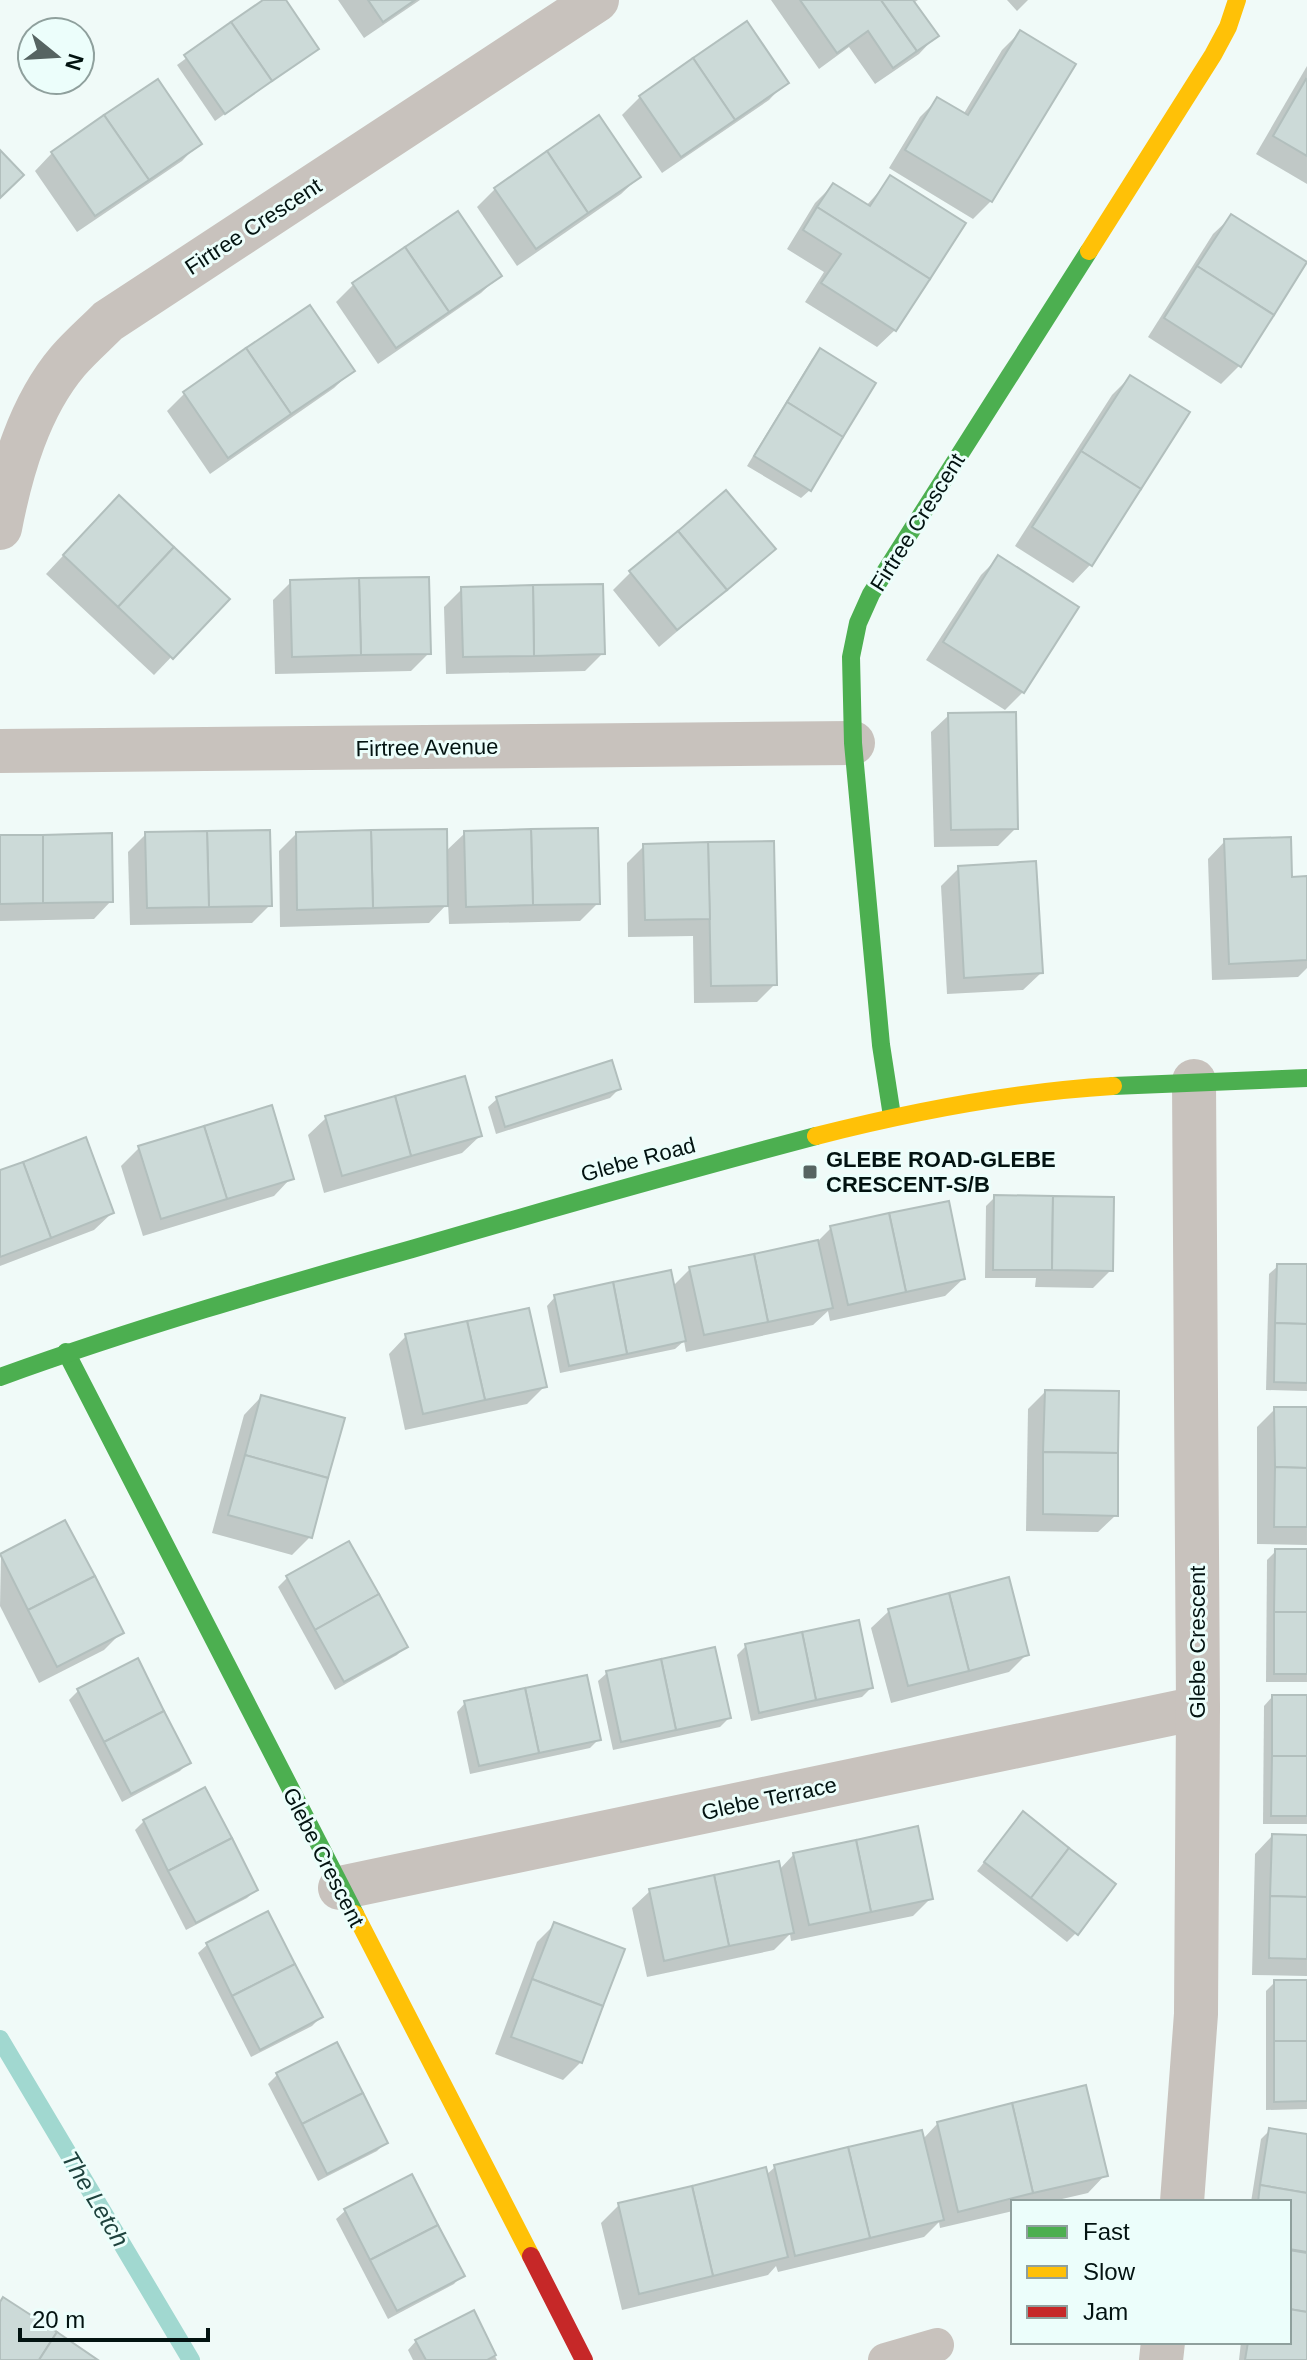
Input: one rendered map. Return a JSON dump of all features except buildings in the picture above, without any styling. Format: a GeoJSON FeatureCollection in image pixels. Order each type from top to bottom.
{"type":"FeatureCollection","features":[{"type":"Feature","properties":{"kind":"street","name":"Firtree Crescent"},"geometry":{"type":"LineString","coordinates":[[0,528],[9,481],[37,408],[66,363],[108,321],[597,0]]}},
{"type":"Feature","properties":{"kind":"street","name":"Firtree Crescent"},"geometry":{"type":"LineString","coordinates":[[892,1116],[881,1045],[853,743],[851,657],[858,623],[871,594],[1213,55],[1228,27],[1237,0]]}},
{"type":"Feature","properties":{"kind":"street","name":"Firtree Avenue"},"geometry":{"type":"LineString","coordinates":[[0,751],[853,743]]}},
{"type":"Feature","properties":{"kind":"street","name":"Glebe Road"},"geometry":{"type":"LineString","coordinates":[[0,1377],[66,1352],[285,1285],[612,1191],[892,1116],[983,1099],[1058,1091],[1194,1081],[1307,1078]]}},
{"type":"Feature","properties":{"kind":"street","name":"Glebe Crescent"},"geometry":{"type":"LineString","coordinates":[[1182,2200],[1196,2014],[1198,1708],[1194,1081]]}},
{"type":"Feature","properties":{"kind":"street","name":"Glebe Crescent"},"geometry":{"type":"LineString","coordinates":[[66,1352],[584,2360]]}},
{"type":"Feature","properties":{"kind":"street","name":"Glebe Terrace"},"geometry":{"type":"LineString","coordinates":[[340,1888],[1198,1708]]}},
{"type":"Feature","properties":{"kind":"lane"},"geometry":{"type":"LineString","coordinates":[[885,2360],[937,2345]]}},
{"type":"Feature","properties":{"kind":"waterway","name":"The Letch"},"geometry":{"type":"LineString","coordinates":[[0,2039],[191,2360]]}},
{"type":"Feature","properties":{"kind":"traffic: fast"},"geometry":{"type":"LineString","coordinates":[[892,1116],[881,1045],[853,743],[851,657],[858,623],[871,594],[1089,251]]}},
{"type":"Feature","properties":{"kind":"traffic: fast"},"geometry":{"type":"LineString","coordinates":[[1113,1086],[1307,1078]]}},
{"type":"Feature","properties":{"kind":"traffic: fast"},"geometry":{"type":"LineString","coordinates":[[0,1377],[256,1294],[816,1136]]}},
{"type":"Feature","properties":{"kind":"traffic: fast"},"geometry":{"type":"LineString","coordinates":[[66,1352],[355,1914]]}},
{"type":"Feature","properties":{"kind":"traffic: slow"},"geometry":{"type":"LineString","coordinates":[[1089,251],[1213,55],[1228,27],[1237,0]]}},
{"type":"Feature","properties":{"kind":"traffic: slow"},"geometry":{"type":"LineString","coordinates":[[816,1136],[963,1104],[1113,1086]]}},
{"type":"Feature","properties":{"kind":"traffic: slow"},"geometry":{"type":"LineString","coordinates":[[355,1914],[531,2256]]}},
{"type":"Feature","properties":{"kind":"traffic: jam"},"geometry":{"type":"LineString","coordinates":[[531,2256],[584,2360]]}},
{"type":"Feature","properties":{"kind":"place","name":"GLEBE ROAD-GLEBE CRESCENT-S/B"},"geometry":{"type":"Point","coordinates":[810,1172]}}]}
